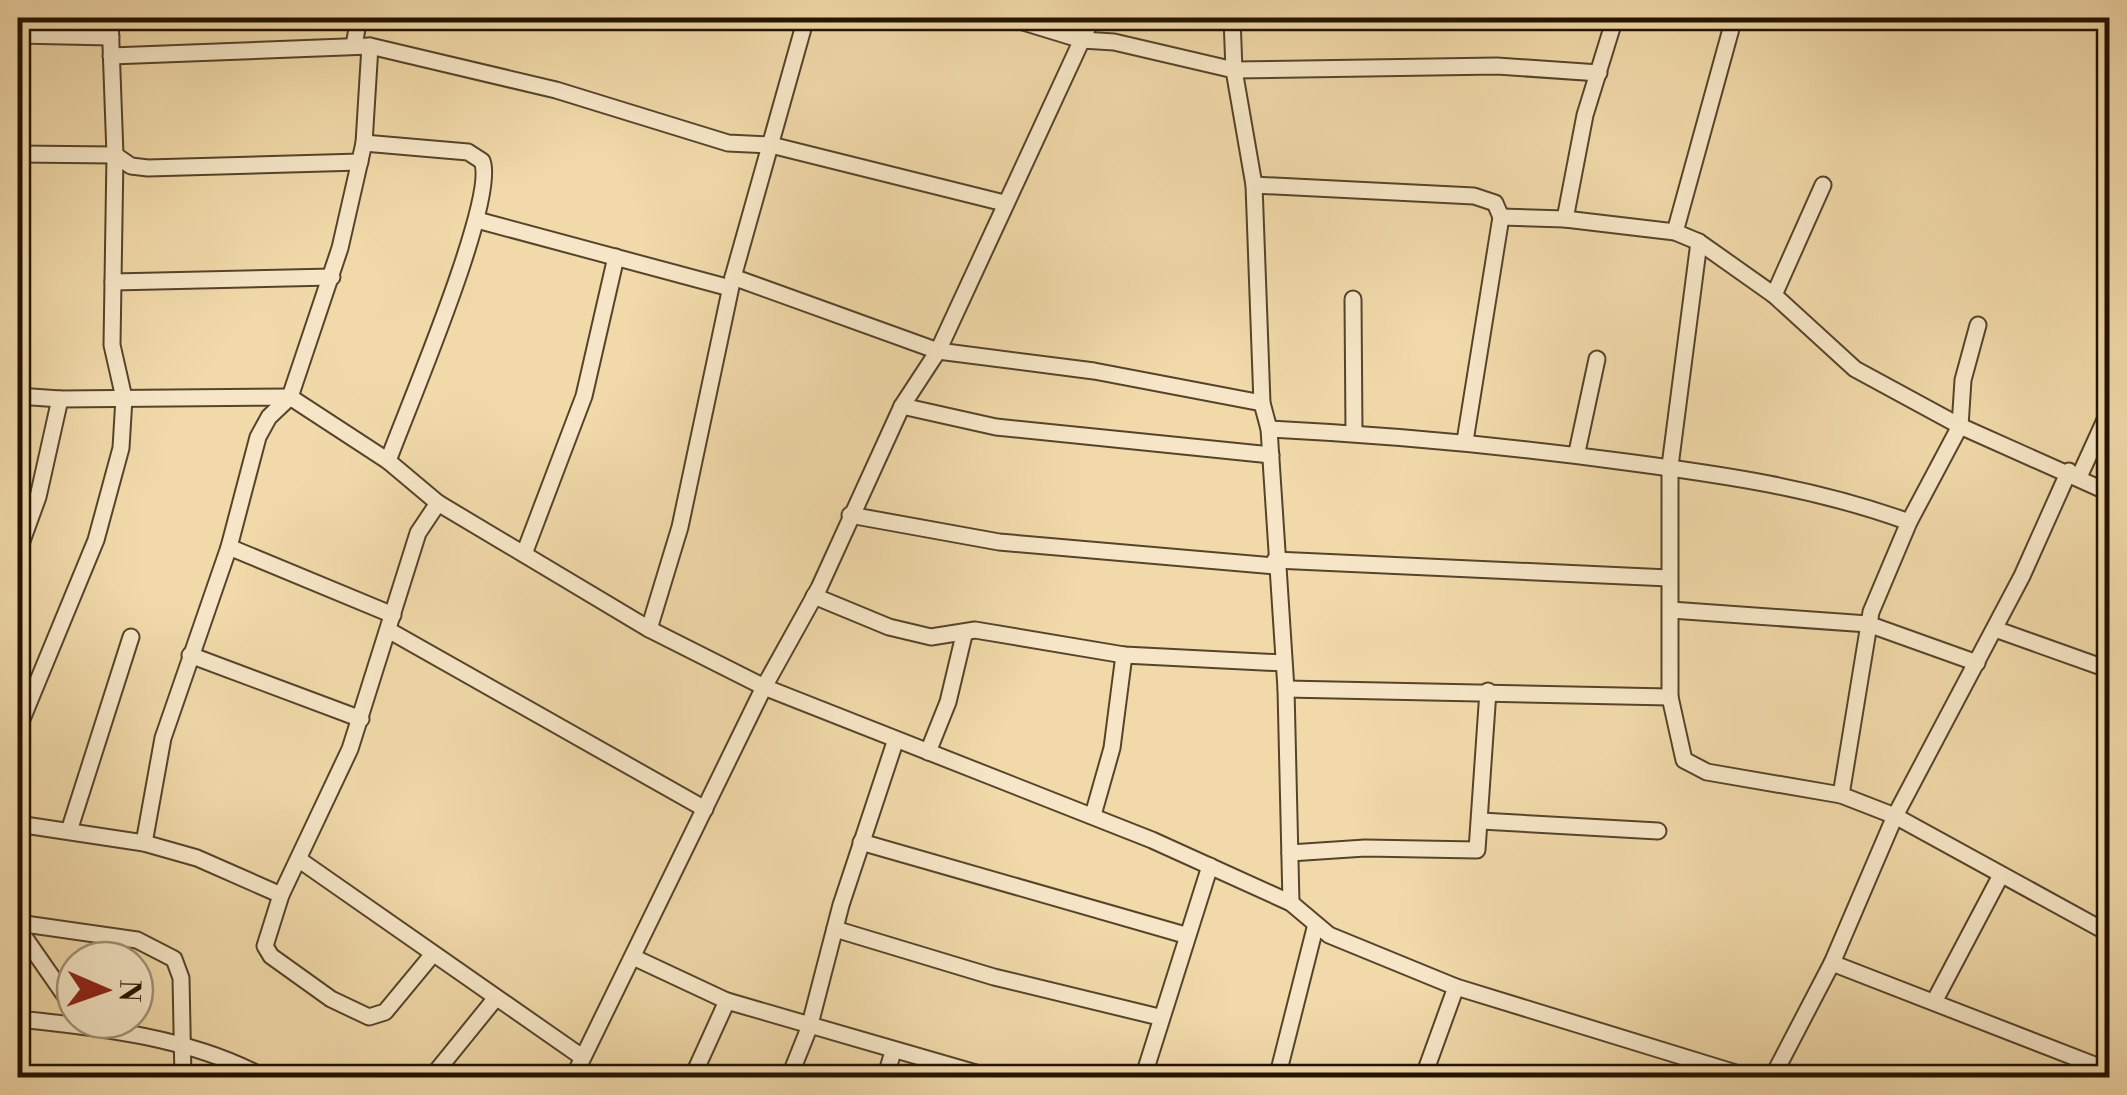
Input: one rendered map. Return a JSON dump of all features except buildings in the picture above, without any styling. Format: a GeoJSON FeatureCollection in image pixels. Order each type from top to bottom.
{"type":"FeatureCollection","features":[{"type":"Feature","properties":{"kind":"street"},"geometry":{"type":"LineString","coordinates":[[18,729],[96,540],[121,448],[124,398],[112,345],[114,155],[110,18]]}},
{"type":"Feature","properties":{"kind":"street"},"geometry":{"type":"LineString","coordinates":[[144,843],[163,738],[229,547],[258,436],[269,416],[290,398],[332,276],[364,143],[359,18]]}},
{"type":"Feature","properties":{"kind":"street"},"geometry":{"type":"LineString","coordinates":[[649,628],[693,472],[732,283],[806,18]]}},
{"type":"Feature","properties":{"kind":"street"},"geometry":{"type":"LineString","coordinates":[[1010,18],[1082,40],[1210,61],[1234,70],[1497,66],[1599,74]]}},
{"type":"Feature","properties":{"kind":"street"},"geometry":{"type":"LineString","coordinates":[[572,1078],[764,687],[814,596],[902,406],[938,351],[1092,18]]}},
{"type":"Feature","properties":{"kind":"street"},"geometry":{"type":"LineString","coordinates":[[1232,18],[1234,70],[1254,185],[1262,402],[1269,430],[1286,689],[1291,903]]}},
{"type":"Feature","properties":{"kind":"street"},"geometry":{"type":"LineString","coordinates":[[1564,219],[1585,114],[1615,18]]}},
{"type":"Feature","properties":{"kind":"street"},"geometry":{"type":"LineString","coordinates":[[1675,232],[1734,18]]}},
{"type":"Feature","properties":{"kind":"street"},"geometry":{"type":"LineString","coordinates":[[18,35],[110,37]]}},
{"type":"Feature","properties":{"kind":"street"},"geometry":{"type":"LineString","coordinates":[[111,56],[362,46],[500,74],[728,142],[771,144],[1004,203]]}},
{"type":"Feature","properties":{"kind":"street"},"geometry":{"type":"LineString","coordinates":[[364,143],[477,156],[486,178],[477,220],[388,461]]}},
{"type":"Feature","properties":{"kind":"street"},"geometry":{"type":"LineString","coordinates":[[18,154],[114,155],[131,166],[148,168],[360,162]]}},
{"type":"Feature","properties":{"kind":"street"},"geometry":{"type":"LineString","coordinates":[[1254,185],[1486,198],[1501,217],[1465,441]]}},
{"type":"Feature","properties":{"kind":"street"},"geometry":{"type":"LineString","coordinates":[[1774,295],[1824,186]]}},
{"type":"Feature","properties":{"kind":"street"},"geometry":{"type":"LineString","coordinates":[[1501,217],[1564,219],[1675,232],[1699,242],[1774,295],[1855,369],[1960,426],[2074,474],[2110,494]]}},
{"type":"Feature","properties":{"kind":"street"},"geometry":{"type":"LineString","coordinates":[[477,220],[732,283],[938,351],[1094,371],[1262,402]]}},
{"type":"Feature","properties":{"kind":"street"},"geometry":{"type":"LineString","coordinates":[[1699,242],[1670,466],[1670,698],[1684,760],[1693,768],[1841,795],[1895,816],[2110,934]]}},
{"type":"Feature","properties":{"kind":"street"},"geometry":{"type":"LineString","coordinates":[[524,554],[584,396],[616,256]]}},
{"type":"Feature","properties":{"kind":"street"},"geometry":{"type":"LineString","coordinates":[[113,282],[332,276]]}},
{"type":"Feature","properties":{"kind":"street"},"geometry":{"type":"LineString","coordinates":[[1353,299],[1354,433]]}},
{"type":"Feature","properties":{"kind":"street"},"geometry":{"type":"LineString","coordinates":[[1841,795],[1868,624],[1909,522],[1960,426],[1962,380],[1978,325]]}},
{"type":"Feature","properties":{"kind":"street"},"geometry":{"type":"LineString","coordinates":[[1577,452],[1597,359]]}},
{"type":"Feature","properties":{"kind":"street"},"geometry":{"type":"LineString","coordinates":[[18,396],[60,400],[290,398],[388,461],[438,503],[649,628],[764,687],[895,742],[1092,815],[1210,866],[1291,903],[1315,928],[1456,987],[1752,1078]]}},
{"type":"Feature","properties":{"kind":"street"},"geometry":{"type":"LineString","coordinates":[[18,552],[38,497],[60,400]]}},
{"type":"Feature","properties":{"kind":"street"},"geometry":{"type":"LineString","coordinates":[[902,406],[1026,431],[1271,454]]}},
{"type":"Feature","properties":{"kind":"street"},"geometry":{"type":"LineString","coordinates":[[1772,1078],[1832,962],[1895,816],[2110,409]]}},
{"type":"Feature","properties":{"kind":"street"},"geometry":{"type":"LineString","coordinates":[[1269,430],[1354,433],[1577,452],[1815,492],[1909,522]]}},
{"type":"Feature","properties":{"kind":"street"},"geometry":{"type":"LineString","coordinates":[[433,954],[386,1012],[360,1015],[268,952],[266,939],[281,895],[301,861],[361,719],[418,533],[438,503]]}},
{"type":"Feature","properties":{"kind":"street"},"geometry":{"type":"LineString","coordinates":[[850,515],[998,542],[1275,563],[1669,578]]}},
{"type":"Feature","properties":{"kind":"street"},"geometry":{"type":"LineString","coordinates":[[229,547],[392,623],[705,810]]}},
{"type":"Feature","properties":{"kind":"street"},"geometry":{"type":"LineString","coordinates":[[814,596],[889,627],[931,637],[964,635],[975,630],[1124,655],[1283,663]]}},
{"type":"Feature","properties":{"kind":"street"},"geometry":{"type":"LineString","coordinates":[[1671,610],[1868,624],[1977,663]]}},
{"type":"Feature","properties":{"kind":"street"},"geometry":{"type":"LineString","coordinates":[[1994,629],[2110,670]]}},
{"type":"Feature","properties":{"kind":"street"},"geometry":{"type":"LineString","coordinates":[[928,752],[948,702],[964,635]]}},
{"type":"Feature","properties":{"kind":"street"},"geometry":{"type":"LineString","coordinates":[[69,831],[131,637]]}},
{"type":"Feature","properties":{"kind":"street"},"geometry":{"type":"LineString","coordinates":[[190,655],[361,719]]}},
{"type":"Feature","properties":{"kind":"street"},"geometry":{"type":"LineString","coordinates":[[1092,815],[1112,748],[1124,655]]}},
{"type":"Feature","properties":{"kind":"street"},"geometry":{"type":"LineString","coordinates":[[1286,689],[1670,698]]}},
{"type":"Feature","properties":{"kind":"street"},"geometry":{"type":"LineString","coordinates":[[1290,853],[1364,848],[1470,852],[1478,847],[1488,692]]}},
{"type":"Feature","properties":{"kind":"street"},"geometry":{"type":"LineString","coordinates":[[790,1078],[809,1028],[860,842],[895,742]]}},
{"type":"Feature","properties":{"kind":"street"},"geometry":{"type":"LineString","coordinates":[[1481,820],[1658,832]]}},
{"type":"Feature","properties":{"kind":"street"},"geometry":{"type":"LineString","coordinates":[[18,824],[144,843],[197,858],[281,895]]}},
{"type":"Feature","properties":{"kind":"street"},"geometry":{"type":"LineString","coordinates":[[860,842],[1185,935]]}},
{"type":"Feature","properties":{"kind":"street"},"geometry":{"type":"LineString","coordinates":[[301,861],[582,1057]]}},
{"type":"Feature","properties":{"kind":"street"},"geometry":{"type":"LineString","coordinates":[[1142,1078],[1158,1017],[1210,866]]}},
{"type":"Feature","properties":{"kind":"street"},"geometry":{"type":"LineString","coordinates":[[1935,1000],[2000,877]]}},
{"type":"Feature","properties":{"kind":"street"},"geometry":{"type":"LineString","coordinates":[[18,925],[55,980]]}},
{"type":"Feature","properties":{"kind":"street"},"geometry":{"type":"LineString","coordinates":[[18,925],[89,931],[164,951],[174,959],[181,978],[183,1078]]}},
{"type":"Feature","properties":{"kind":"street"},"geometry":{"type":"LineString","coordinates":[[1277,1078],[1315,928]]}},
{"type":"Feature","properties":{"kind":"street"},"geometry":{"type":"LineString","coordinates":[[835,929],[994,977],[1158,1017]]}},
{"type":"Feature","properties":{"kind":"street"},"geometry":{"type":"LineString","coordinates":[[633,957],[726,1001],[892,1052],[993,1078]]}},
{"type":"Feature","properties":{"kind":"street"},"geometry":{"type":"LineString","coordinates":[[1832,962],[2110,1070]]}},
{"type":"Feature","properties":{"kind":"street"},"geometry":{"type":"LineString","coordinates":[[1423,1078],[1456,987]]}},
{"type":"Feature","properties":{"kind":"street"},"geometry":{"type":"LineString","coordinates":[[432,1078],[495,998]]}},
{"type":"Feature","properties":{"kind":"street"},"geometry":{"type":"LineString","coordinates":[[692,1078],[726,1001]]}},
{"type":"Feature","properties":{"kind":"street"},"geometry":{"type":"LineString","coordinates":[[18,1019],[55,1022]]}},
{"type":"Feature","properties":{"kind":"street"},"geometry":{"type":"LineString","coordinates":[[151,1040],[234,1062],[265,1078]]}},
{"type":"Feature","properties":{"kind":"street"},"geometry":{"type":"LineString","coordinates":[[884,1078],[892,1052]]}}]}
